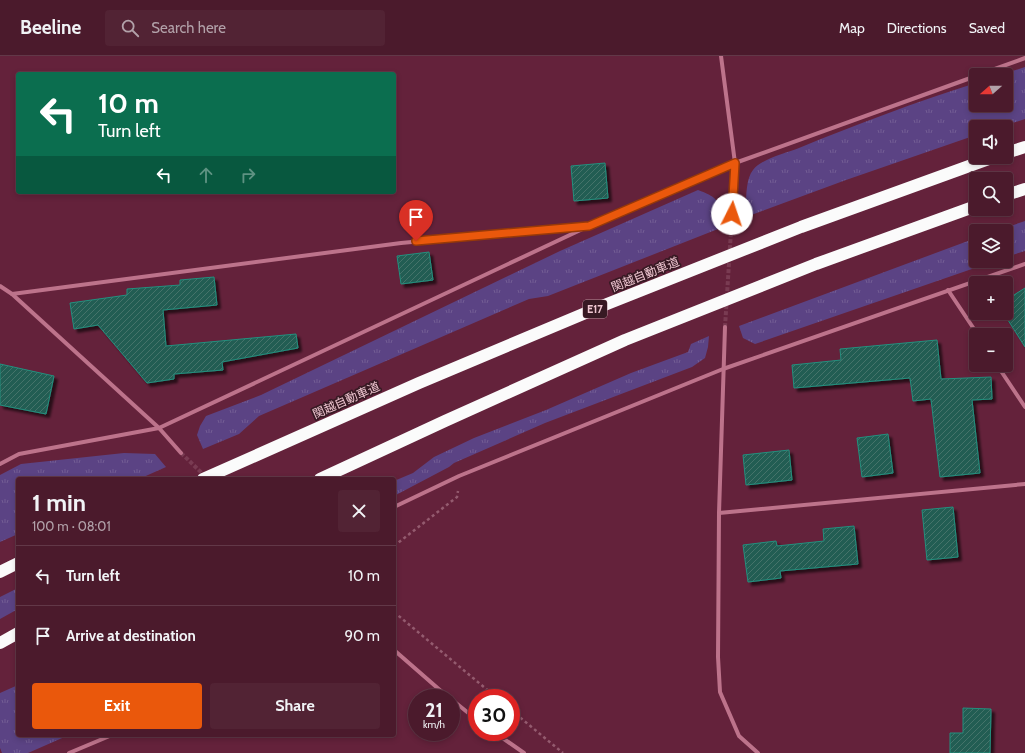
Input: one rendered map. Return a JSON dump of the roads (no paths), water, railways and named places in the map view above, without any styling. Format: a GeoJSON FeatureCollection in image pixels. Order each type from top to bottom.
{"type":"FeatureCollection","features":[{"type":"Feature","properties":{"kind":"highway"},"geometry":{"type":"LineString","coordinates":[[1013,151],[1025,147]]}},
{"type":"Feature","properties":{"kind":"highway","name":"関越自動車道"},"geometry":{"type":"LineString","coordinates":[[208,477],[419,383],[607,304],[801,227],[975,164]]}},
{"type":"Feature","properties":{"kind":"highway"},"geometry":{"type":"LineString","coordinates":[[1013,193],[1025,189]]}},
{"type":"Feature","properties":{"kind":"highway"},"geometry":{"type":"LineString","coordinates":[[324,477],[625,340],[816,264],[969,209]]}},
{"type":"Feature","properties":{"kind":"highway"},"geometry":{"type":"LineString","coordinates":[[0,572],[16,564]]}},
{"type":"Feature","properties":{"kind":"highway"},"geometry":{"type":"LineString","coordinates":[[0,643],[16,634]]}},
{"type":"Feature","properties":{"kind":"street"},"geometry":{"type":"LineString","coordinates":[[721,56],[735,163],[732,214]]}},
{"type":"Feature","properties":{"kind":"street"},"geometry":{"type":"LineString","coordinates":[[997,68],[1025,58]]}},
{"type":"Feature","properties":{"kind":"street"},"geometry":{"type":"LineString","coordinates":[[0,464],[19,454],[159,428],[589,226],[735,163],[969,78]]}},
{"type":"Feature","properties":{"kind":"street"},"geometry":{"type":"LineString","coordinates":[[12,294],[401,243],[589,226]]}},
{"type":"Feature","properties":{"kind":"street"},"geometry":{"type":"LineString","coordinates":[[396,506],[459,476],[722,369],[1025,264]]}},
{"type":"Feature","properties":{"kind":"street"},"geometry":{"type":"LineString","coordinates":[[0,286],[12,294],[159,428],[181,453]]}},
{"type":"Feature","properties":{"kind":"street"},"geometry":{"type":"LineString","coordinates":[[948,290],[973,328]]}},
{"type":"Feature","properties":{"kind":"street"},"geometry":{"type":"LineString","coordinates":[[725,327],[722,369],[719,513],[718,657],[720,692],[739,736],[758,753]]}},
{"type":"Feature","properties":{"kind":"street"},"geometry":{"type":"LineString","coordinates":[[1002,372],[1025,408]]}},
{"type":"Feature","properties":{"kind":"street"},"geometry":{"type":"LineString","coordinates":[[719,513],[1025,484]]}},
{"type":"Feature","properties":{"kind":"street"},"geometry":{"type":"LineString","coordinates":[[396,652],[439,689]]}},
{"type":"Feature","properties":{"kind":"street"},"geometry":{"type":"LineString","coordinates":[[460,707],[468,713]]}},
{"type":"Feature","properties":{"kind":"street"},"geometry":{"type":"LineString","coordinates":[[69,753],[107,737]]}},
{"type":"Feature","properties":{"kind":"street"},"geometry":{"type":"LineString","coordinates":[[507,741],[524,753]]}},
{"type":"Feature","properties":{"kind":"tunnel"},"geometry":{"type":"LineString","coordinates":[[725,327],[732,215]]}},
{"type":"Feature","properties":{"kind":"tunnel"},"geometry":{"type":"LineString","coordinates":[[181,453],[205,476]]}}]}
